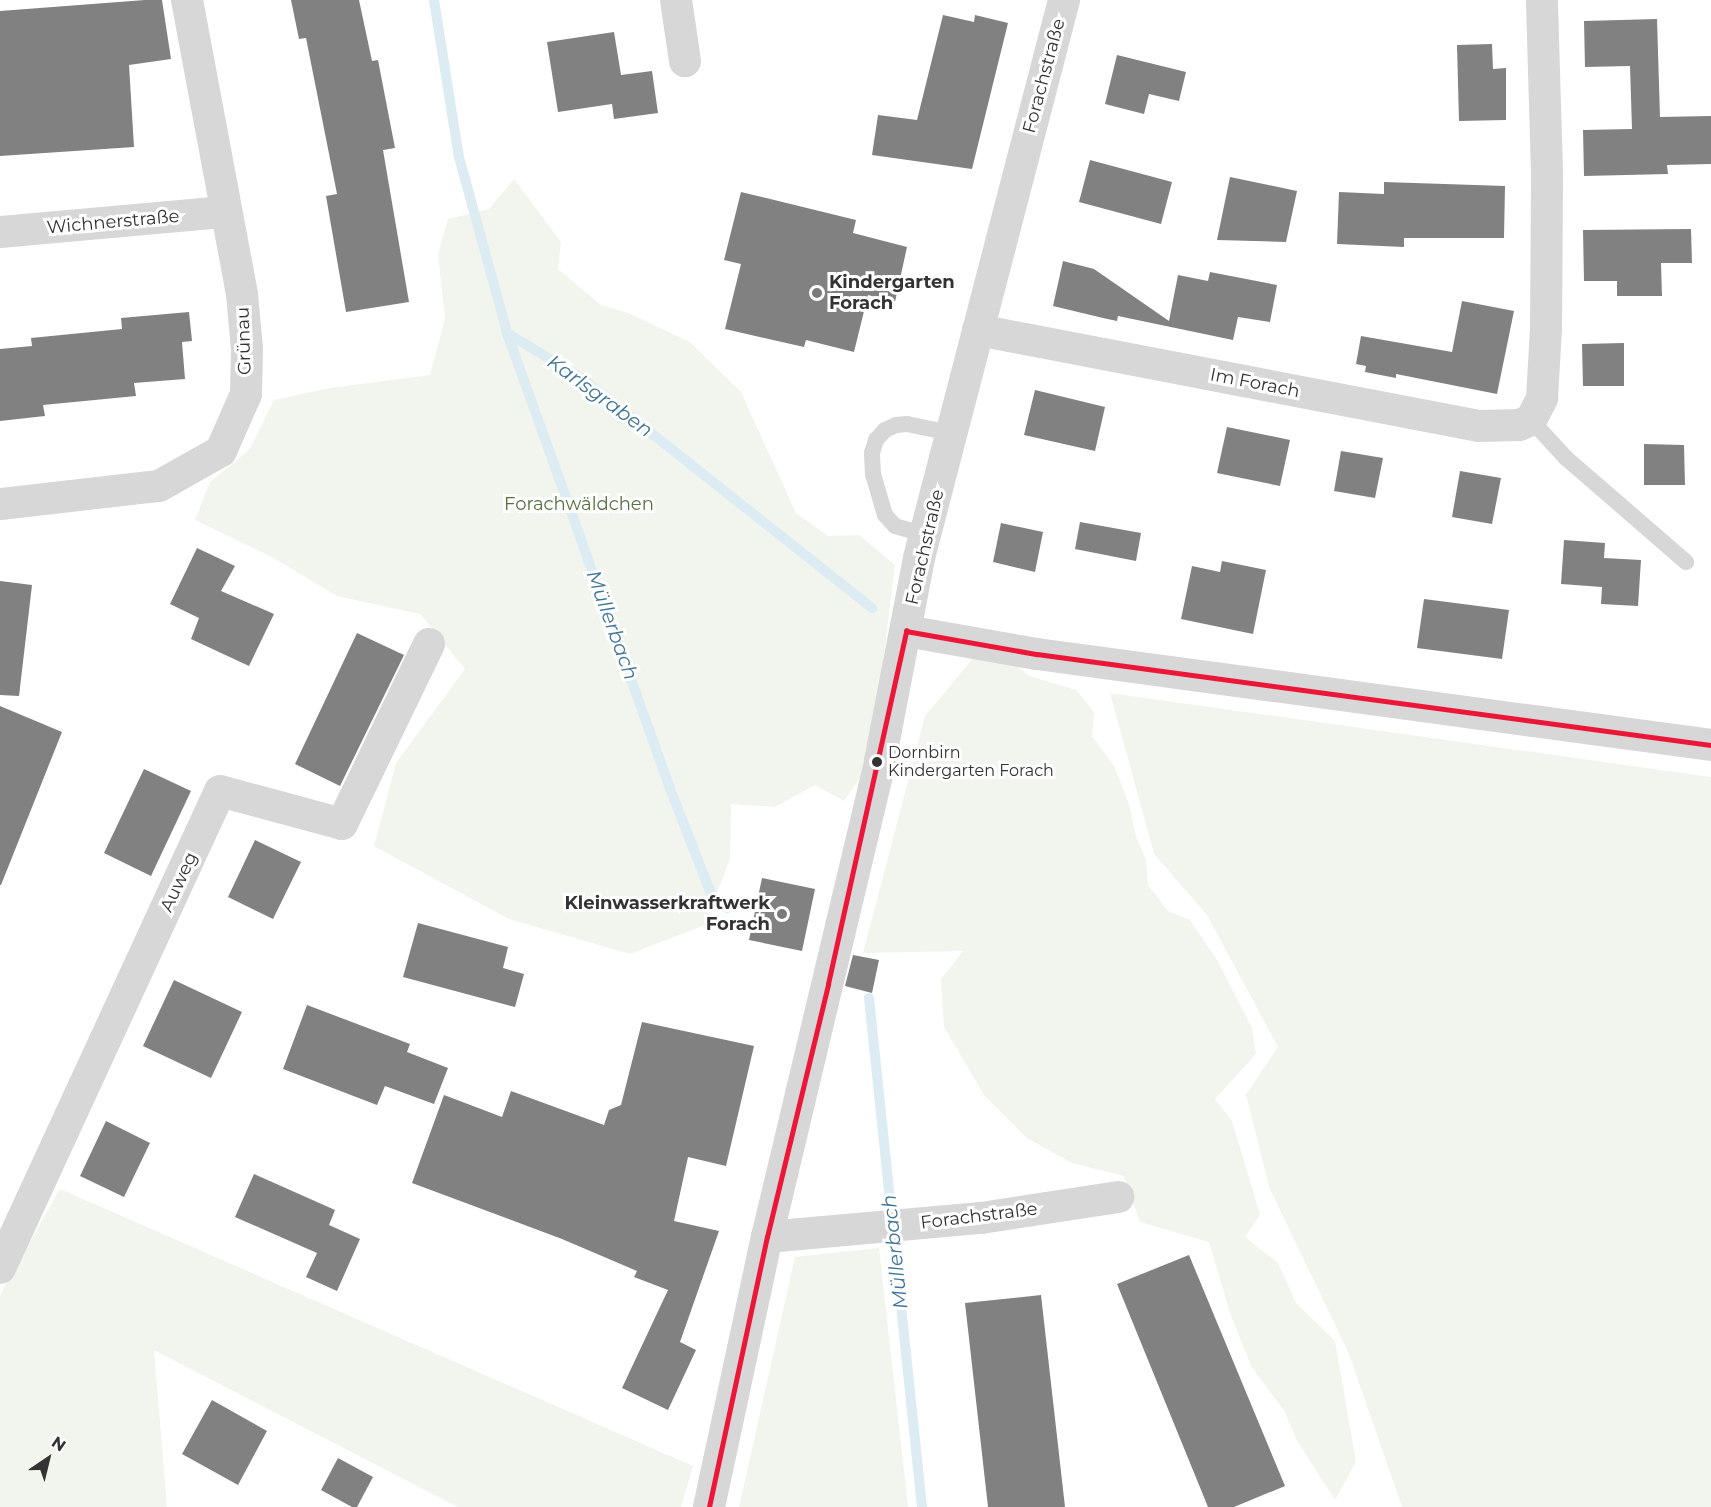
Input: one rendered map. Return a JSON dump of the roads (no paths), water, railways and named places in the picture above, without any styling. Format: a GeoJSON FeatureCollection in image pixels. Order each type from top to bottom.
{"type":"FeatureCollection","features":[{"type":"Feature","properties":{"kind":"street","name":"Grünau"},"geometry":{"type":"LineString","coordinates":[[0,504],[159,486],[221,451],[246,394],[247,350],[242,294],[225,212],[188,0]]}},
{"type":"Feature","properties":{"kind":"street"},"geometry":{"type":"LineString","coordinates":[[676,0],[685,61]]}},
{"type":"Feature","properties":{"kind":"street","name":"Forachstraße"},"geometry":{"type":"LineString","coordinates":[[710,1507],[767,1238],[836,951],[906,631],[919,558],[1064,0]]}},
{"type":"Feature","properties":{"kind":"street"},"geometry":{"type":"LineString","coordinates":[[1530,420],[1542,398],[1546,328],[1547,172],[1542,0]]}},
{"type":"Feature","properties":{"kind":"street","name":"Wichnerstraße"},"geometry":{"type":"LineString","coordinates":[[0,232],[225,212]]}},
{"type":"Feature","properties":{"kind":"street","name":"Im Forach"},"geometry":{"type":"LineString","coordinates":[[978,330],[1479,426],[1519,425],[1530,420]]}},
{"type":"Feature","properties":{"kind":"street"},"geometry":{"type":"LineString","coordinates":[[906,631],[1048,656],[1711,745]]}},
{"type":"Feature","properties":{"kind":"street","name":"Auweg"},"geometry":{"type":"LineString","coordinates":[[0,1268],[220,791],[342,824],[429,644]]}},
{"type":"Feature","properties":{"kind":"street","name":"Forachstraße"},"geometry":{"type":"LineString","coordinates":[[767,1238],[981,1218],[1118,1197]]}},
{"type":"Feature","properties":{"kind":"lane"},"geometry":{"type":"LineString","coordinates":[[1530,420],[1566,458],[1686,562]]}},
{"type":"Feature","properties":{"kind":"lane"},"geometry":{"type":"LineString","coordinates":[[926,535],[895,525],[885,515],[873,474],[872,453],[876,440],[885,430],[896,425],[908,424],[951,433]]}},
{"type":"Feature","properties":{"kind":"waterway","name":"Karlsgraben"},"geometry":{"type":"LineString","coordinates":[[434,0],[459,157],[507,333],[583,379],[872,608]]}},
{"type":"Feature","properties":{"kind":"waterway","name":"Müllerbach"},"geometry":{"type":"LineString","coordinates":[[507,333],[669,786],[715,904],[727,908]]}},
{"type":"Feature","properties":{"kind":"waterway","name":"Müllerbach"},"geometry":{"type":"LineString","coordinates":[[869,998],[922,1507]]}},
{"type":"Feature","properties":{"kind":"place","name":"Kindergarten Forach"},"geometry":{"type":"Point","coordinates":[817,293]}},
{"type":"Feature","properties":{"kind":"place","name":"Dornbirn Kindergarten Forach"},"geometry":{"type":"Point","coordinates":[877,762]}},
{"type":"Feature","properties":{"kind":"place","name":"Kleinwasserkraftwerk Forach"},"geometry":{"type":"Point","coordinates":[782,914]}},
{"type":"Feature","properties":{"kind":"park label","name":"Forachwäldchen"},"geometry":{"type":"Point","coordinates":[579,504]}}]}
